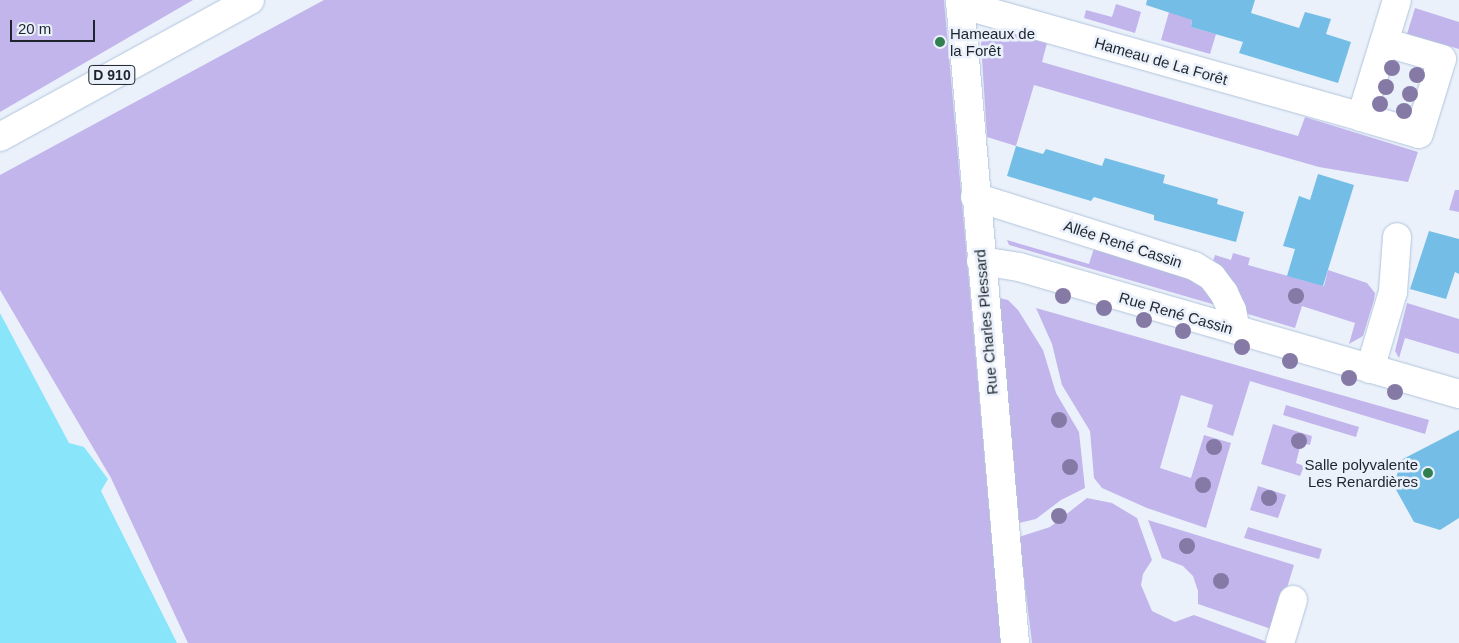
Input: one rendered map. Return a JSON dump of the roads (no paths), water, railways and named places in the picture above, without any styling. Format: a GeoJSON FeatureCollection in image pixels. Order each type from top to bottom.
{"type":"FeatureCollection","features":[{"type":"Feature","properties":{"kind":"street","name":"D 910"},"geometry":{"type":"LineString","coordinates":[[0,138],[233,6],[250,0]]}},
{"type":"Feature","properties":{"kind":"street"},"geometry":{"type":"LineString","coordinates":[[1361,117],[1397,0]]}},
{"type":"Feature","properties":{"kind":"street","name":"Hameau de La Forêt"},"geometry":{"type":"LineString","coordinates":[[960,2],[1419,134],[1442,59],[1384,42]]}},
{"type":"Feature","properties":{"kind":"street","name":"Rue Charles Plessard"},"geometry":{"type":"LineString","coordinates":[[960,2],[1015,643]]}},
{"type":"Feature","properties":{"kind":"street","name":"Allée René Cassin"},"geometry":{"type":"LineString","coordinates":[[976,197],[1194,266],[1212,277],[1224,293],[1232,310],[1236,330]]}},
{"type":"Feature","properties":{"kind":"street"},"geometry":{"type":"LineString","coordinates":[[1370,369],[1393,292],[1398,237]]}},
{"type":"Feature","properties":{"kind":"street","name":"Rue René Cassin"},"geometry":{"type":"LineString","coordinates":[[981,261],[1019,267],[1459,394]]}},
{"type":"Feature","properties":{"kind":"street"},"geometry":{"type":"LineString","coordinates":[[1280,643],[1293,600]]}},
{"type":"Feature","properties":{"kind":"water"},"geometry":{"type":"Polygon","coordinates":[[[0,313],[69,443],[84,447],[108,479],[101,491],[177,643],[0,643],[0,313]]]}},
{"type":"Feature","properties":{"kind":"place","name":"Hameaux de la Forêt"},"geometry":{"type":"Point","coordinates":[940,42]}},
{"type":"Feature","properties":{"kind":"place","name":"Salle polyvalente Les Renardières"},"geometry":{"type":"Point","coordinates":[1428,473]}}]}
